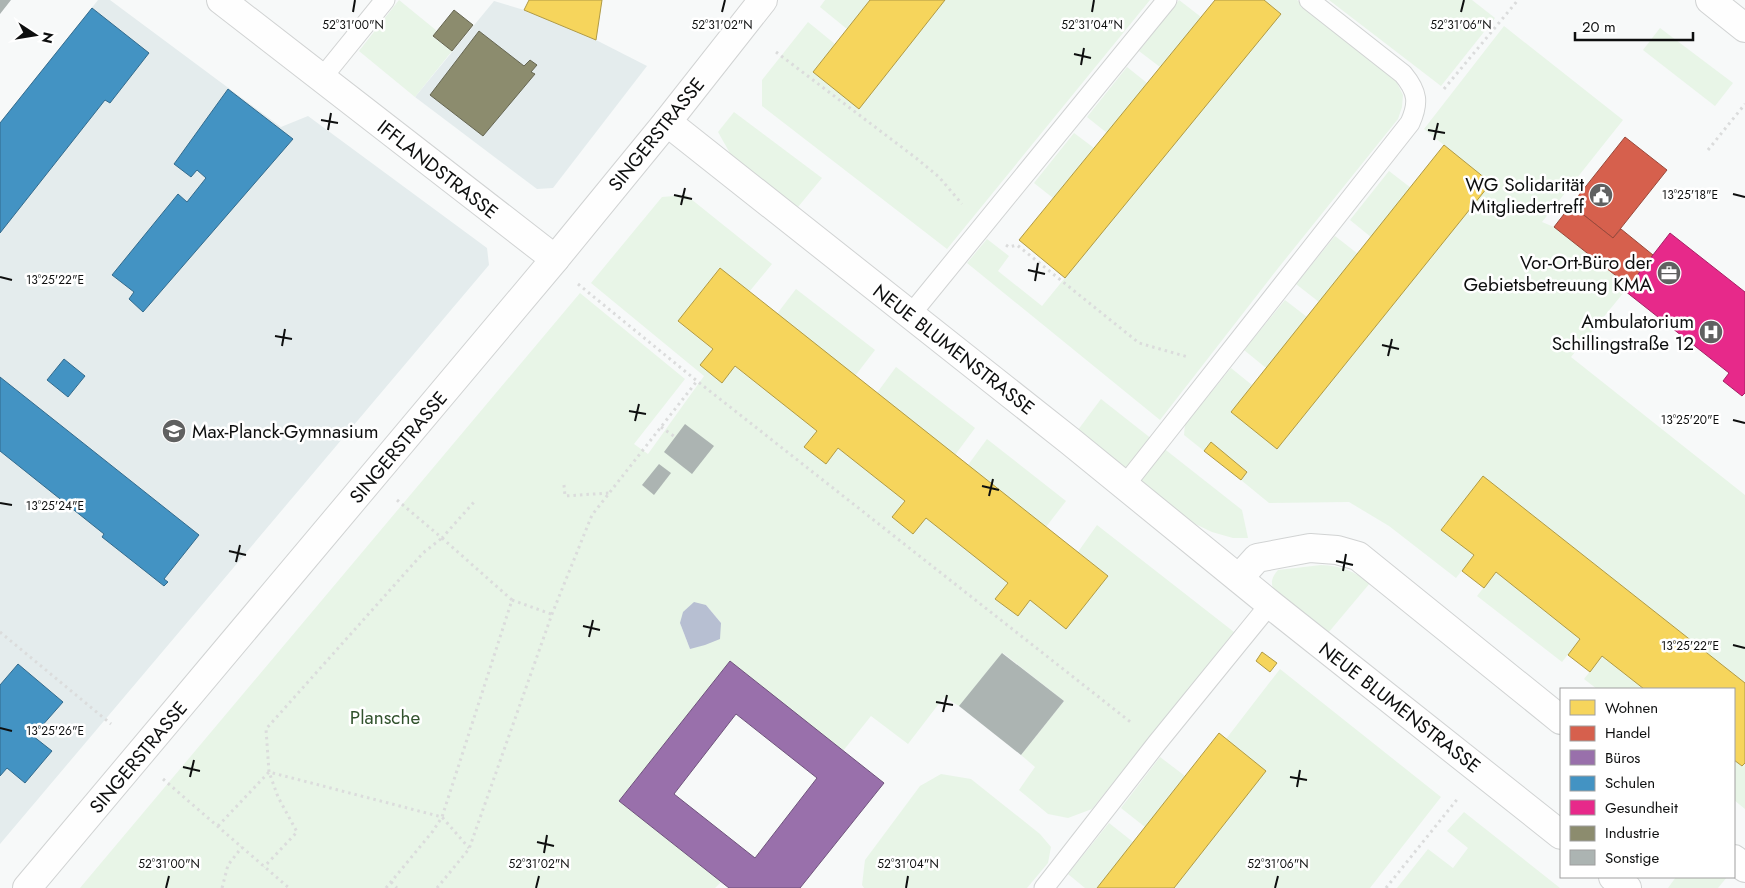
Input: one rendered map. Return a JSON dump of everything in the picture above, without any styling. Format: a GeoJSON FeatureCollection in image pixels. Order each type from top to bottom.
{"type":"FeatureCollection","features":[{"type":"Feature","properties":{"kind":"street","name":"IFFLANDSTRASSE"},"geometry":{"type":"LineString","coordinates":[[221,0],[555,259]]}},
{"type":"Feature","properties":{"kind":"street","name":"SINGERSTRASSE"},"geometry":{"type":"LineString","coordinates":[[26,888],[555,259],[667,122],[763,0]]}},
{"type":"Feature","properties":{"kind":"street"},"geometry":{"type":"LineString","coordinates":[[1710,0],[1745,28]]}},
{"type":"Feature","properties":{"kind":"street","name":"NEUE BLUMENSTRASSE"},"geometry":{"type":"LineString","coordinates":[[667,122],[911,314],[1270,604],[1560,834]]}},
{"type":"Feature","properties":{"kind":"street"},"geometry":{"type":"LineString","coordinates":[[1239,578],[1257,558],[1310,548],[1337,550],[1358,556],[1560,719]]}},
{"type":"Feature","properties":{"kind":"street"},"geometry":{"type":"LineString","coordinates":[[1735,860],[1745,868]]}},
{"type":"Feature","properties":{"kind":"lane"},"geometry":{"type":"LineString","coordinates":[[321,79],[385,0]]}},
{"type":"Feature","properties":{"kind":"lane"},"geometry":{"type":"LineString","coordinates":[[911,314],[1167,0]]}},
{"type":"Feature","properties":{"kind":"lane"},"geometry":{"type":"LineString","coordinates":[[1125,485],[1410,124],[1416,110],[1416,97],[1412,85],[1403,74],[1309,0]]}},
{"type":"Feature","properties":{"kind":"lane"},"geometry":{"type":"LineString","coordinates":[[1044,888],[1270,604]]}},
{"type":"Feature","properties":{"kind":"path"},"geometry":{"type":"LineString","coordinates":[[1416,110],[1435,100],[1518,0]]}},
{"type":"Feature","properties":{"kind":"path"},"geometry":{"type":"LineString","coordinates":[[1708,150],[1745,104]]}},
{"type":"Feature","properties":{"kind":"path"},"geometry":{"type":"LineString","coordinates":[[578,284],[697,381],[1158,743]]}},
{"type":"Feature","properties":{"kind":"path"},"geometry":{"type":"LineString","coordinates":[[437,888],[469,848],[552,614],[592,515],[697,381]]}},
{"type":"Feature","properties":{"kind":"path"},"geometry":{"type":"LineString","coordinates":[[661,426],[675,437]]}},
{"type":"Feature","properties":{"kind":"path"},"geometry":{"type":"LineString","coordinates":[[564,485],[565,496],[610,493]]}},
{"type":"Feature","properties":{"kind":"path"},"geometry":{"type":"LineString","coordinates":[[397,500],[512,600],[552,614]]}},
{"type":"Feature","properties":{"kind":"path"},"geometry":{"type":"LineString","coordinates":[[264,867],[297,832],[278,796],[269,772],[266,729],[423,553],[442,538],[474,502]]}},
{"type":"Feature","properties":{"kind":"path"},"geometry":{"type":"LineString","coordinates":[[386,888],[433,831],[442,817],[512,600]]}},
{"type":"Feature","properties":{"kind":"path"},"geometry":{"type":"LineString","coordinates":[[0,632],[110,724]]}},
{"type":"Feature","properties":{"kind":"path"},"geometry":{"type":"LineString","coordinates":[[1386,888],[1480,770]]}},
{"type":"Feature","properties":{"kind":"path"},"geometry":{"type":"LineString","coordinates":[[269,772],[442,817],[469,848]]}},
{"type":"Feature","properties":{"kind":"path"},"geometry":{"type":"LineString","coordinates":[[218,826],[269,772]]}},
{"type":"Feature","properties":{"kind":"path"},"geometry":{"type":"LineString","coordinates":[[162,778],[289,888]]}},
{"type":"Feature","properties":{"kind":"path"},"geometry":{"type":"LineString","coordinates":[[222,888],[228,865],[242,847]]}},
{"type":"Feature","properties":{"kind":"path"},"geometry":{"type":"LineString","coordinates":[[391,882],[397,888]]}},
{"type":"Feature","properties":{"kind":"shaded area","name":"Max-Planck-Gymnasium"},"geometry":{"type":"Polygon","coordinates":[[[98,0],[110,0],[281,127],[308,116],[487,248],[489,265],[0,844],[0,123],[98,0]]]}},
{"type":"Feature","properties":{"kind":"shaded area"},"geometry":{"type":"Polygon","coordinates":[[[494,1],[524,10],[596,40],[647,66],[553,188],[537,189],[415,97],[494,1]]]}},
{"type":"Feature","properties":{"kind":"green space"},"geometry":{"type":"Polygon","coordinates":[[[399,0],[437,31],[433,37],[452,51],[415,97],[359,51],[399,0]]]}},
{"type":"Feature","properties":{"kind":"green space"},"geometry":{"type":"Polygon","coordinates":[[[825,0],[870,0],[847,29],[820,7],[825,0]]]}},
{"type":"Feature","properties":{"kind":"green space"},"geometry":{"type":"Polygon","coordinates":[[[945,0],[1150,0],[947,249],[762,106],[762,80],[808,22],[835,44],[813,72],[859,109],[945,0]]]}},
{"type":"Feature","properties":{"kind":"green space"},"geometry":{"type":"Polygon","coordinates":[[[1179,0],[1201,17],[1160,67],[1139,51],[1179,0]]]}},
{"type":"Feature","properties":{"kind":"green space"},"geometry":{"type":"Polygon","coordinates":[[[1264,0],[1297,0],[1392,73],[1403,95],[1402,107],[1398,119],[1279,267],[1160,420],[967,263],[987,239],[1009,256],[998,271],[1042,306],[1280,14],[1264,0]]]}},
{"type":"Feature","properties":{"kind":"green space"},"geometry":{"type":"Polygon","coordinates":[[[1329,0],[1472,0],[1495,18],[1441,86],[1329,0]]]}},
{"type":"Feature","properties":{"kind":"green space"},"geometry":{"type":"Polygon","coordinates":[[[1504,26],[1623,120],[1542,222],[1554,227],[1629,286],[1571,357],[1745,495],[1745,683],[1483,477],[1441,529],[1474,555],[1456,578],[1389,526],[1349,502],[1269,503],[1241,480],[1247,471],[1211,443],[1204,451],[1184,435],[1185,424],[1231,368],[1252,385],[1231,412],[1277,449],[1491,183],[1424,129],[1504,26]]]}},
{"type":"Feature","properties":{"kind":"green space"},"geometry":{"type":"Polygon","coordinates":[[[1660,28],[1733,83],[1715,106],[1643,50],[1660,28]]]}},
{"type":"Feature","properties":{"kind":"green space"},"geometry":{"type":"Polygon","coordinates":[[[1127,67],[1147,83],[1107,133],[1087,117],[1127,67]]]}},
{"type":"Feature","properties":{"kind":"green space"},"geometry":{"type":"Polygon","coordinates":[[[734,112],[822,178],[798,207],[731,155],[718,132],[734,112]]]}},
{"type":"Feature","properties":{"kind":"green space"},"geometry":{"type":"Polygon","coordinates":[[[1074,133],[1094,148],[1053,198],[1034,183],[1074,133]]]}},
{"type":"Feature","properties":{"kind":"green space"},"geometry":{"type":"Polygon","coordinates":[[[1389,171],[1411,188],[1371,237],[1350,220],[1389,171]]]}},
{"type":"Feature","properties":{"kind":"green space","name":"Plansche"},"geometry":{"type":"Polygon","coordinates":[[[686,195],[772,264],[749,292],[719,268],[678,322],[817,431],[804,447],[826,464],[838,448],[905,501],[892,517],[913,534],[926,518],[1008,583],[995,599],[1017,616],[1030,600],[1066,629],[1108,576],[1078,552],[1097,525],[1234,632],[1092,809],[1068,818],[1048,814],[1019,790],[1035,767],[1021,755],[1064,701],[1003,653],[959,706],[944,697],[908,744],[871,716],[843,751],[730,661],[619,801],[721,882],[715,888],[80,888],[580,293],[685,379],[634,444],[648,454],[704,376],[591,283],[662,197],[686,195]],[[706,605],[680,623],[690,649],[721,623],[706,605]]]}},
{"type":"Feature","properties":{"kind":"green space"},"geometry":{"type":"Polygon","coordinates":[[[1335,236],[1358,254],[1319,302],[1296,284],[1335,236]]]}},
{"type":"Feature","properties":{"kind":"green space"},"geometry":{"type":"Polygon","coordinates":[[[796,289],[875,350],[855,376],[777,314],[796,289]]]}},
{"type":"Feature","properties":{"kind":"green space"},"geometry":{"type":"Polygon","coordinates":[[[1285,300],[1307,317],[1266,368],[1244,350],[1285,300]]]}},
{"type":"Feature","properties":{"kind":"green space"},"geometry":{"type":"Polygon","coordinates":[[[896,367],[975,428],[955,455],[877,393],[896,367]]]}},
{"type":"Feature","properties":{"kind":"green space"},"geometry":{"type":"Polygon","coordinates":[[[1101,399],[1242,510],[1248,538],[1233,538],[1212,532],[1189,521],[1078,430],[1101,399]]]}},
{"type":"Feature","properties":{"kind":"green space"},"geometry":{"type":"Polygon","coordinates":[[[987,439],[1066,501],[1046,527],[968,465],[987,439]]]}},
{"type":"Feature","properties":{"kind":"green space"},"geometry":{"type":"Polygon","coordinates":[[[1321,565],[1347,570],[1370,583],[1328,633],[1274,591],[1272,585],[1273,577],[1278,570],[1321,565]]]}},
{"type":"Feature","properties":{"kind":"green space"},"geometry":{"type":"Polygon","coordinates":[[[1496,572],[1580,639],[1562,662],[1477,596],[1496,572]]]}},
{"type":"Feature","properties":{"kind":"green space"},"geometry":{"type":"Polygon","coordinates":[[[1602,656],[1643,688],[1596,688],[1584,679],[1602,656]]]}},
{"type":"Feature","properties":{"kind":"green space"},"geometry":{"type":"Polygon","coordinates":[[[1280,669],[1441,797],[1370,888],[1174,888],[1266,771],[1226,739],[1280,669]]]}},
{"type":"Feature","properties":{"kind":"green space"},"geometry":{"type":"Polygon","coordinates":[[[1160,757],[1185,776],[1145,827],[1121,808],[1160,757]]]}},
{"type":"Feature","properties":{"kind":"green space"},"geometry":{"type":"Polygon","coordinates":[[[1735,761],[1742,766],[1745,763],[1745,809],[1735,801],[1735,761]]]}},
{"type":"Feature","properties":{"kind":"green space"},"geometry":{"type":"Polygon","coordinates":[[[941,774],[971,779],[1040,834],[1051,847],[1048,863],[1027,888],[864,888],[862,885],[865,860],[920,786],[941,774]]]}},
{"type":"Feature","properties":{"kind":"green space"},"geometry":{"type":"Polygon","coordinates":[[[1464,812],[1560,888],[1397,888],[1428,849],[1453,868],[1468,848],[1447,831],[1464,812]]]}},
{"type":"Feature","properties":{"kind":"green space"},"geometry":{"type":"Polygon","coordinates":[[[1109,823],[1133,842],[1097,888],[1085,888],[1068,874],[1109,823]]]}},
{"type":"Feature","properties":{"kind":"green space"},"geometry":{"type":"Polygon","coordinates":[[[1675,878],[1726,878],[1718,888],[1668,888],[1675,878]]]}},
{"type":"Feature","properties":{"kind":"water"},"geometry":{"type":"Polygon","coordinates":[[[694,602],[706,605],[721,623],[720,639],[690,649],[680,623],[683,612],[694,602]]]}},
{"type":"Feature","properties":{"kind":"building: Wohnen"},"geometry":{"type":"Polygon","coordinates":[[[529,0],[602,0],[596,40],[524,10],[529,0]]]}},
{"type":"Feature","properties":{"kind":"building: Wohnen"},"geometry":{"type":"Polygon","coordinates":[[[870,0],[945,0],[859,109],[813,72],[870,0]]]}},
{"type":"Feature","properties":{"kind":"building: Wohnen"},"geometry":{"type":"Polygon","coordinates":[[[1215,0],[1264,0],[1281,14],[1065,278],[1019,240],[1215,0]]]}},
{"type":"Feature","properties":{"kind":"building: Wohnen"},"geometry":{"type":"Polygon","coordinates":[[[1444,145],[1491,183],[1277,449],[1231,412],[1444,145]]]}},
{"type":"Feature","properties":{"kind":"building: Wohnen"},"geometry":{"type":"Polygon","coordinates":[[[720,268],[1108,576],[1066,629],[1030,600],[1018,616],[995,599],[1008,583],[926,518],[913,534],[892,517],[905,501],[838,448],[826,464],[804,447],[817,431],[735,366],[722,383],[700,365],[713,349],[678,321],[720,268]]]}},
{"type":"Feature","properties":{"kind":"building: Wohnen"},"geometry":{"type":"Polygon","coordinates":[[[1211,442],[1247,472],[1241,480],[1204,451],[1211,442]]]}},
{"type":"Feature","properties":{"kind":"building: Wohnen"},"geometry":{"type":"Polygon","coordinates":[[[1483,476],[1745,683],[1745,763],[1742,766],[1735,761],[1735,688],[1643,688],[1602,656],[1590,672],[1568,655],[1580,639],[1496,572],[1484,588],[1462,571],[1474,555],[1441,530],[1483,476]]]}},
{"type":"Feature","properties":{"kind":"building: Wohnen"},"geometry":{"type":"Polygon","coordinates":[[[1262,652],[1277,663],[1270,672],[1256,661],[1262,652]]]}},
{"type":"Feature","properties":{"kind":"building: Wohnen"},"geometry":{"type":"Polygon","coordinates":[[[1219,733],[1266,771],[1174,888],[1097,888],[1219,733]]]}},
{"type":"Feature","properties":{"kind":"building: Handel"},"geometry":{"type":"Polygon","coordinates":[[[1625,137],[1667,170],[1613,238],[1571,205],[1625,137]]]}},
{"type":"Feature","properties":{"kind":"building: Handel"},"geometry":{"type":"Polygon","coordinates":[[[1571,205],[1613,238],[1621,229],[1653,255],[1629,286],[1554,227],[1571,205]]]}},
{"type":"Feature","properties":{"kind":"building: Büros"},"geometry":{"type":"Polygon","coordinates":[[[730,661],[884,783],[800,888],[729,888],[619,801],[730,661]],[[736,714],[674,794],[755,858],[817,778],[736,714]]]}},
{"type":"Feature","properties":{"kind":"building: Schulen"},"geometry":{"type":"Polygon","coordinates":[[[92,8],[149,53],[110,103],[105,100],[0,233],[0,123],[92,8]]]}},
{"type":"Feature","properties":{"kind":"building: Schulen"},"geometry":{"type":"Polygon","coordinates":[[[228,89],[293,139],[143,312],[129,299],[134,292],[112,275],[178,194],[187,202],[206,178],[197,170],[191,177],[174,164],[228,89]]]}},
{"type":"Feature","properties":{"kind":"building: Schulen"},"geometry":{"type":"Polygon","coordinates":[[[64,359],[85,376],[68,397],[47,380],[64,359]]]}},
{"type":"Feature","properties":{"kind":"building: Schulen"},"geometry":{"type":"Polygon","coordinates":[[[0,377],[199,535],[164,579],[168,582],[164,586],[102,537],[104,534],[0,451],[0,377]]]}},
{"type":"Feature","properties":{"kind":"building: Schulen"},"geometry":{"type":"Polygon","coordinates":[[[18,664],[63,702],[33,736],[52,751],[25,783],[7,768],[0,776],[0,685],[18,664]]]}},
{"type":"Feature","properties":{"kind":"building: Gesundheit","name":"Ambulatorium Schillingstraße 12"},"geometry":{"type":"Polygon","coordinates":[[[1670,233],[1745,292],[1745,393],[1742,396],[1723,381],[1729,373],[1625,291],[1670,233]]]}},
{"type":"Feature","properties":{"kind":"building: Industrie"},"geometry":{"type":"Polygon","coordinates":[[[454,10],[473,25],[452,51],[433,36],[454,10]]]}},
{"type":"Feature","properties":{"kind":"building: Industrie"},"geometry":{"type":"Polygon","coordinates":[[[479,31],[524,66],[530,60],[537,65],[531,72],[535,74],[483,136],[430,95],[479,31]]]}},
{"type":"Feature","properties":{"kind":"building: Sonstige"},"geometry":{"type":"Polygon","coordinates":[[[0,0],[11,0],[0,14],[0,0]]]}},
{"type":"Feature","properties":{"kind":"building: Sonstige"},"geometry":{"type":"Polygon","coordinates":[[[685,424],[714,446],[692,474],[664,452],[685,424]]]}},
{"type":"Feature","properties":{"kind":"building: Sonstige"},"geometry":{"type":"Polygon","coordinates":[[[659,464],[671,473],[654,495],[642,485],[659,464]]]}},
{"type":"Feature","properties":{"kind":"building: Sonstige"},"geometry":{"type":"Polygon","coordinates":[[[1002,653],[1064,701],[1021,755],[959,706],[1002,653]]]}},
{"type":"Feature","properties":{"kind":"place","name":"WG Solidarität Mitgliedertreff"},"geometry":{"type":"Point","coordinates":[1601,195]}},
{"type":"Feature","properties":{"kind":"place","name":"Vor-Ort-Büro der Gebietsbetreuung KMA"},"geometry":{"type":"Point","coordinates":[1669,273]}},
{"type":"Feature","properties":{"kind":"place","name":"Ambulatorium Schillingstraße 12"},"geometry":{"type":"Point","coordinates":[1711,332]}},
{"type":"Feature","properties":{"kind":"place","name":"Max-Planck-Gymnasium"},"geometry":{"type":"Point","coordinates":[174,431]}}]}
